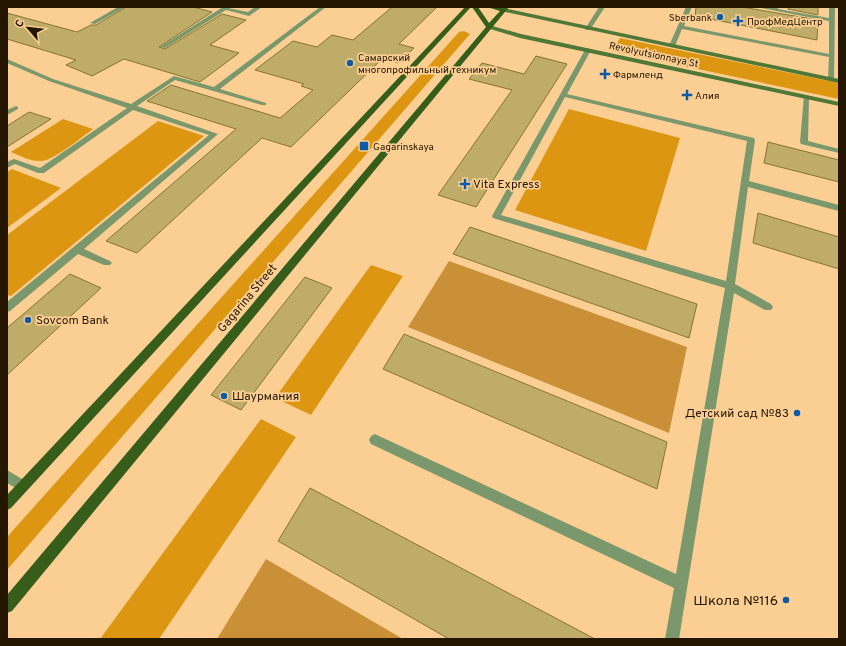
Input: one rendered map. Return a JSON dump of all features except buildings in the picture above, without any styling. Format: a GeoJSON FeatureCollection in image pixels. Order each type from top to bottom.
{"type":"FeatureCollection","features":[{"type":"Feature","properties":{"kind":"main road"},"geometry":{"type":"LineString","coordinates":[[7,504],[468,7]]}},
{"type":"Feature","properties":{"kind":"main road"},"geometry":{"type":"LineString","coordinates":[[475,7],[489,27]]}},
{"type":"Feature","properties":{"kind":"main road"},"geometry":{"type":"LineString","coordinates":[[490,7],[505,9]]}},
{"type":"Feature","properties":{"kind":"main road","name":"Gagarina Street"},"geometry":{"type":"LineString","coordinates":[[7,606],[505,9]]}},
{"type":"Feature","properties":{"kind":"main road","name":"Revolyutsionnaya St"},"geometry":{"type":"LineString","coordinates":[[505,9],[588,29],[839,81]]}},
{"type":"Feature","properties":{"kind":"main road","name":"Revolyutsionnaya St"},"geometry":{"type":"LineString","coordinates":[[489,27],[839,104]]}},
{"type":"Feature","properties":{"kind":"street"},"geometry":{"type":"LineString","coordinates":[[93,23],[122,7]]}},
{"type":"Feature","properties":{"kind":"street"},"geometry":{"type":"LineString","coordinates":[[163,47],[225,8],[249,14],[259,7]]}},
{"type":"Feature","properties":{"kind":"street"},"geometry":{"type":"LineString","coordinates":[[215,90],[323,7]]}},
{"type":"Feature","properties":{"kind":"street"},"geometry":{"type":"LineString","coordinates":[[588,29],[602,7]]}},
{"type":"Feature","properties":{"kind":"street"},"geometry":{"type":"LineString","coordinates":[[672,46],[688,7]]}},
{"type":"Feature","properties":{"kind":"street"},"geometry":{"type":"LineString","coordinates":[[759,7],[775,8],[832,20]]}},
{"type":"Feature","properties":{"kind":"street"},"geometry":{"type":"LineString","coordinates":[[830,79],[836,35],[832,20],[835,11]]}},
{"type":"Feature","properties":{"kind":"street"},"geometry":{"type":"LineString","coordinates":[[680,27],[832,56]]}},
{"type":"Feature","properties":{"kind":"street"},"geometry":{"type":"LineString","coordinates":[[588,50],[496,216],[730,286],[768,307]]}},
{"type":"Feature","properties":{"kind":"street"},"geometry":{"type":"LineString","coordinates":[[7,61],[51,80],[214,134],[7,308]]}},
{"type":"Feature","properties":{"kind":"street"},"geometry":{"type":"LineString","coordinates":[[7,166],[14,161],[41,171],[174,78],[264,104]]}},
{"type":"Feature","properties":{"kind":"street"},"geometry":{"type":"LineString","coordinates":[[564,95],[751,140],[730,286],[672,639]]}},
{"type":"Feature","properties":{"kind":"street"},"geometry":{"type":"LineString","coordinates":[[806,97],[804,142],[839,151]]}},
{"type":"Feature","properties":{"kind":"street"},"geometry":{"type":"LineString","coordinates":[[7,113],[16,108]]}},
{"type":"Feature","properties":{"kind":"street"},"geometry":{"type":"LineString","coordinates":[[745,183],[839,208]]}},
{"type":"Feature","properties":{"kind":"street"},"geometry":{"type":"LineString","coordinates":[[76,249],[107,263]]}},
{"type":"Feature","properties":{"kind":"street"},"geometry":{"type":"LineString","coordinates":[[375,440],[681,584]]}},
{"type":"Feature","properties":{"kind":"street"},"geometry":{"type":"LineString","coordinates":[[7,476],[24,486]]}},
{"type":"Feature","properties":{"kind":"shaded area"},"geometry":{"type":"Polygon","coordinates":[[[464,31],[470,34],[7,570],[7,537],[459,32],[464,31]]]}},
{"type":"Feature","properties":{"kind":"shaded area"},"geometry":{"type":"Polygon","coordinates":[[[620,38],[839,83],[839,99],[613,51],[620,38]]]}},
{"type":"Feature","properties":{"kind":"shaded area"},"geometry":{"type":"Polygon","coordinates":[[[569,109],[680,138],[646,251],[515,210],[569,109]]]}},
{"type":"Feature","properties":{"kind":"shaded area"},"geometry":{"type":"Polygon","coordinates":[[[63,119],[93,129],[68,148],[47,160],[34,161],[11,152],[63,119]]]}},
{"type":"Feature","properties":{"kind":"shaded area"},"geometry":{"type":"Polygon","coordinates":[[[158,121],[204,136],[11,296],[7,295],[7,235],[158,121]]]}},
{"type":"Feature","properties":{"kind":"shaded area"},"geometry":{"type":"Polygon","coordinates":[[[12,169],[61,188],[7,228],[7,172],[12,169]]]}},
{"type":"Feature","properties":{"kind":"shaded area"},"geometry":{"type":"Polygon","coordinates":[[[449,261],[687,347],[669,433],[408,327],[449,261]]]}},
{"type":"Feature","properties":{"kind":"shaded area"},"geometry":{"type":"Polygon","coordinates":[[[371,265],[403,276],[311,415],[275,398],[371,265]]]}},
{"type":"Feature","properties":{"kind":"shaded area"},"geometry":{"type":"Polygon","coordinates":[[[261,419],[296,437],[159,639],[100,639],[261,419]]]}},
{"type":"Feature","properties":{"kind":"shaded area"},"geometry":{"type":"Polygon","coordinates":[[[266,559],[403,639],[217,639],[266,559]]]}},
{"type":"Feature","properties":{"kind":"place","name":"Sberbank"},"geometry":{"type":"Point","coordinates":[720,17]}},
{"type":"Feature","properties":{"kind":"place","name":"ПрофМедЦентр"},"geometry":{"type":"Point","coordinates":[738,21]}},
{"type":"Feature","properties":{"kind":"place","name":"Самарский многопрофильный техникум"},"geometry":{"type":"Point","coordinates":[350,63]}},
{"type":"Feature","properties":{"kind":"place","name":"Фармленд"},"geometry":{"type":"Point","coordinates":[605,74]}},
{"type":"Feature","properties":{"kind":"place","name":"Алия"},"geometry":{"type":"Point","coordinates":[687,95]}},
{"type":"Feature","properties":{"kind":"place","name":"Gagarinskaya"},"geometry":{"type":"Point","coordinates":[364,146]}},
{"type":"Feature","properties":{"kind":"place","name":"Vita Express"},"geometry":{"type":"Point","coordinates":[465,184]}},
{"type":"Feature","properties":{"kind":"place","name":"Sovcom Bank"},"geometry":{"type":"Point","coordinates":[28,320]}},
{"type":"Feature","properties":{"kind":"place","name":"Шаурмания"},"geometry":{"type":"Point","coordinates":[224,396]}},
{"type":"Feature","properties":{"kind":"place","name":"Детский сад №83"},"geometry":{"type":"Point","coordinates":[797,413]}},
{"type":"Feature","properties":{"kind":"place","name":"Школа №116"},"geometry":{"type":"Point","coordinates":[786,600]}}]}
